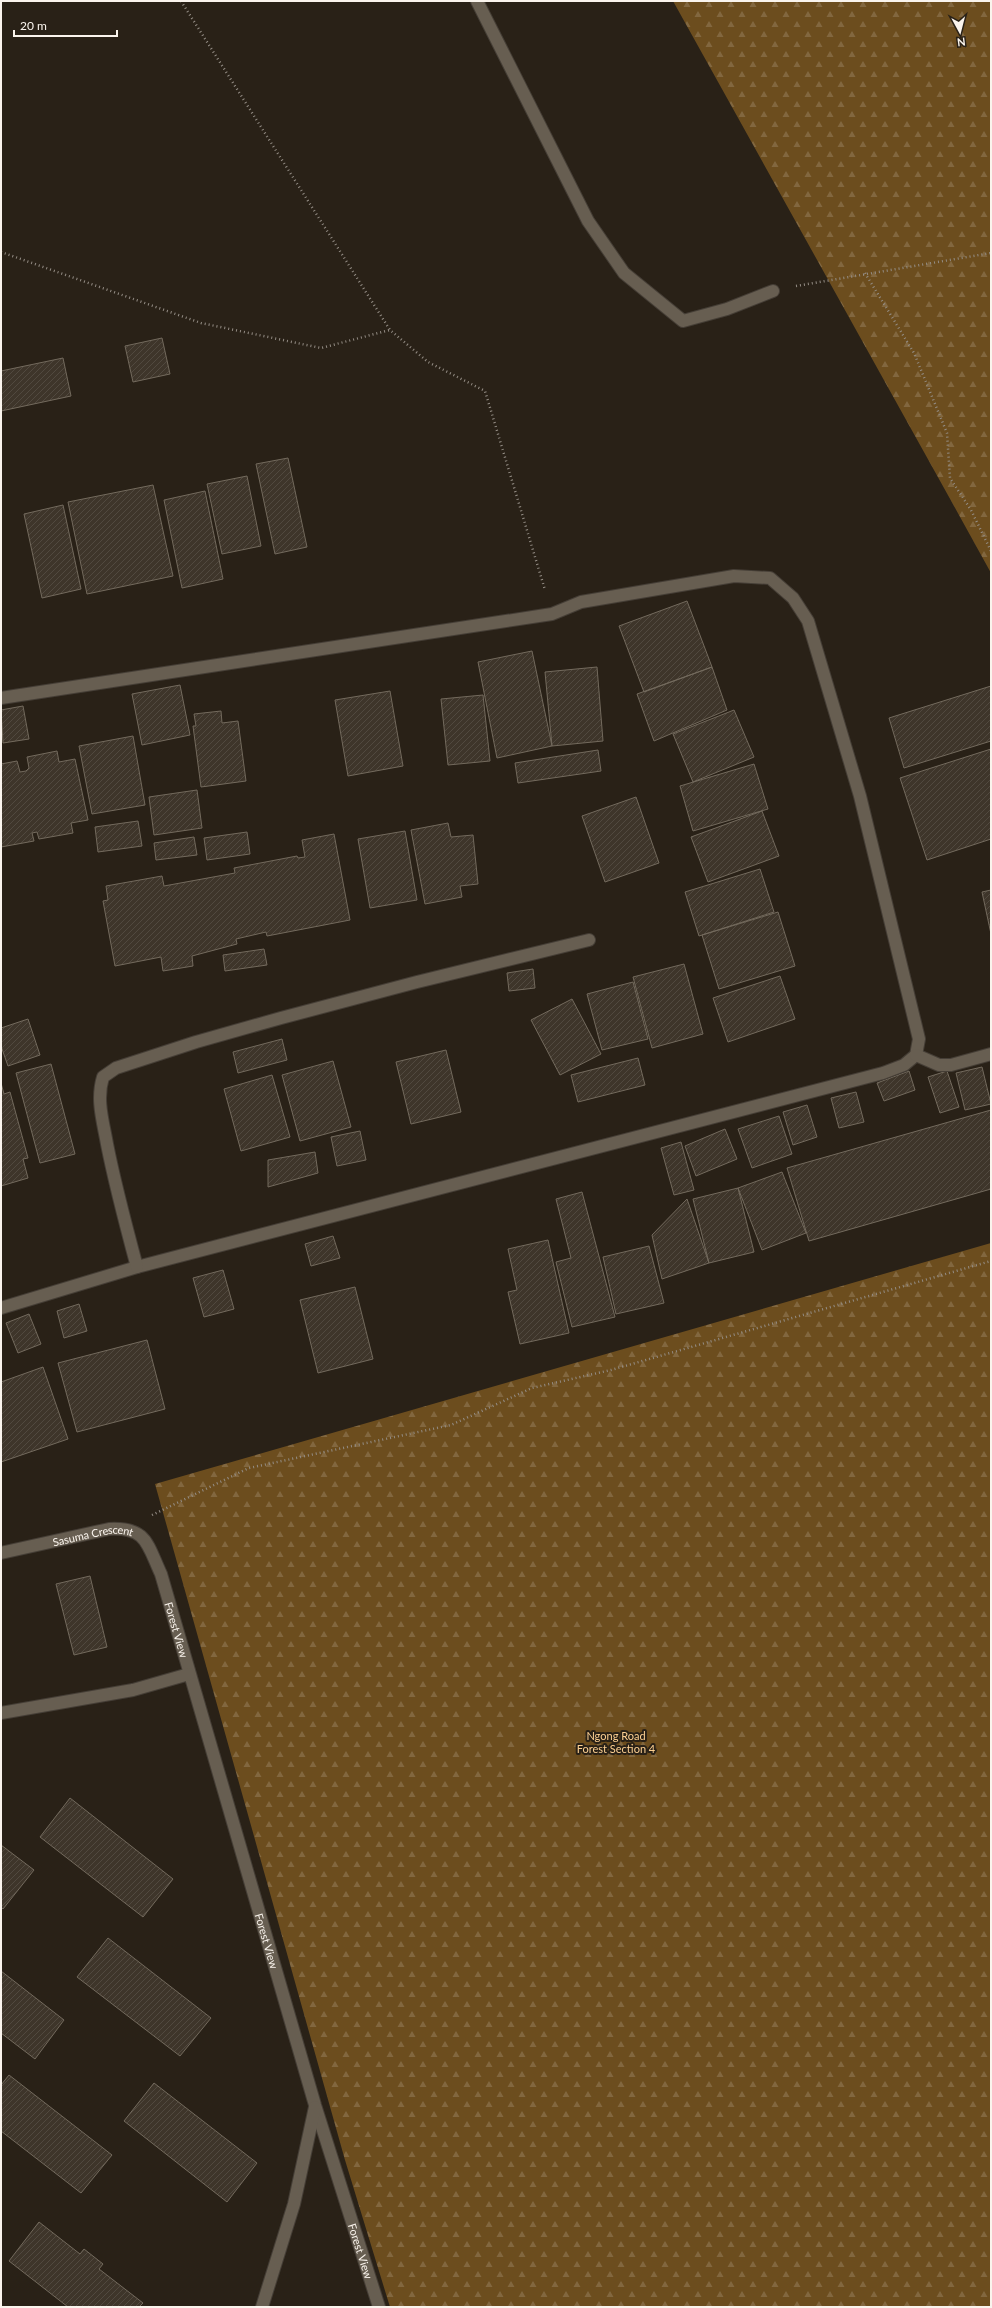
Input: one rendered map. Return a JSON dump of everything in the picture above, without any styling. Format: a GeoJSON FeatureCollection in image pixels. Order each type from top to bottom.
{"type":"FeatureCollection","features":[{"type":"Feature","properties":{"kind":"street"},"geometry":{"type":"LineString","coordinates":[[477,1],[588,221],[624,272],[683,321],[727,309],[774,291]]}},
{"type":"Feature","properties":{"kind":"street"},"geometry":{"type":"LineString","coordinates":[[1,698],[552,614],[581,602],[734,576],[770,578],[793,598],[808,621],[860,796],[919,1039],[916,1055],[904,1065],[883,1073],[137,1267],[1,1308]]}},
{"type":"Feature","properties":{"kind":"street"},"geometry":{"type":"LineString","coordinates":[[137,1267],[114,1178],[100,1105],[99,1090],[103,1077],[116,1068],[196,1042],[281,1018],[417,982],[589,940]]}},
{"type":"Feature","properties":{"kind":"street"},"geometry":{"type":"LineString","coordinates":[[916,1055],[939,1065],[951,1065],[991,1054]]}},
{"type":"Feature","properties":{"kind":"street","name":"Sasuma Crescent"},"geometry":{"type":"LineString","coordinates":[[1,1553],[109,1529],[123,1528],[138,1532],[145,1538],[161,1574]]}},
{"type":"Feature","properties":{"kind":"street","name":"Forest View"},"geometry":{"type":"LineString","coordinates":[[161,1574],[188,1674],[315,2105],[379,2307]]}},
{"type":"Feature","properties":{"kind":"street"},"geometry":{"type":"LineString","coordinates":[[1,1713],[133,1690],[188,1674]]}},
{"type":"Feature","properties":{"kind":"street"},"geometry":{"type":"LineString","coordinates":[[262,2307],[294,2204],[315,2105]]}},
{"type":"Feature","properties":{"kind":"path"},"geometry":{"type":"LineString","coordinates":[[180,1],[390,330],[428,362],[485,391],[552,614]]}},
{"type":"Feature","properties":{"kind":"path"},"geometry":{"type":"LineString","coordinates":[[1,252],[201,323],[321,348],[390,330]]}},
{"type":"Feature","properties":{"kind":"path"},"geometry":{"type":"LineString","coordinates":[[774,291],[815,281],[991,253]]}},
{"type":"Feature","properties":{"kind":"path"},"geometry":{"type":"LineString","coordinates":[[865,273],[914,353],[947,433],[950,478],[971,510],[991,552]]}},
{"type":"Feature","properties":{"kind":"path"},"geometry":{"type":"LineString","coordinates":[[123,1528],[249,1468],[451,1425],[532,1388],[611,1370],[991,1261]]}},
{"type":"Feature","properties":{"kind":"green space"},"geometry":{"type":"Polygon","coordinates":[[[673,1],[991,1],[991,573],[954,506],[673,1]]]}},
{"type":"Feature","properties":{"kind":"green space","name":"Ngong Road Forest Section 4"},"geometry":{"type":"Polygon","coordinates":[[[991,1243],[991,2307],[390,2307],[345,2160],[155,1484],[991,1243]]]}},
{"type":"Feature","properties":{"kind":"building"},"geometry":{"type":"Polygon","coordinates":[[[162,338],[170,374],[133,382],[125,346],[162,338]]]}},
{"type":"Feature","properties":{"kind":"building"},"geometry":{"type":"Polygon","coordinates":[[[63,358],[71,396],[1,411],[1,371],[63,358]]]}},
{"type":"Feature","properties":{"kind":"building"},"geometry":{"type":"Polygon","coordinates":[[[288,458],[307,547],[275,554],[256,464],[288,458]]]}},
{"type":"Feature","properties":{"kind":"building"},"geometry":{"type":"Polygon","coordinates":[[[247,476],[261,546],[222,554],[207,484],[247,476]]]}},
{"type":"Feature","properties":{"kind":"building"},"geometry":{"type":"Polygon","coordinates":[[[153,485],[173,576],[87,594],[68,502],[153,485]]]}},
{"type":"Feature","properties":{"kind":"building"},"geometry":{"type":"Polygon","coordinates":[[[205,491],[223,579],[182,588],[164,500],[205,491]]]}},
{"type":"Feature","properties":{"kind":"building"},"geometry":{"type":"Polygon","coordinates":[[[63,505],[81,589],[42,598],[24,514],[63,505]]]}},
{"type":"Feature","properties":{"kind":"building"},"geometry":{"type":"Polygon","coordinates":[[[687,601],[712,667],[644,692],[619,626],[687,601]]]}},
{"type":"Feature","properties":{"kind":"building"},"geometry":{"type":"Polygon","coordinates":[[[532,651],[552,746],[497,758],[478,662],[532,651]]]}},
{"type":"Feature","properties":{"kind":"building"},"geometry":{"type":"Polygon","coordinates":[[[597,667],[603,741],[552,746],[545,672],[597,667]]]}},
{"type":"Feature","properties":{"kind":"building"},"geometry":{"type":"Polygon","coordinates":[[[712,667],[727,710],[654,741],[637,694],[712,667]]]}},
{"type":"Feature","properties":{"kind":"building"},"geometry":{"type":"Polygon","coordinates":[[[180,685],[190,735],[142,745],[132,694],[180,685]]]}},
{"type":"Feature","properties":{"kind":"building"},"geometry":{"type":"Polygon","coordinates":[[[991,686],[991,741],[904,768],[889,718],[991,686]]]}},
{"type":"Feature","properties":{"kind":"building"},"geometry":{"type":"Polygon","coordinates":[[[390,691],[403,766],[348,776],[335,700],[390,691]]]}},
{"type":"Feature","properties":{"kind":"building"},"geometry":{"type":"Polygon","coordinates":[[[483,695],[490,761],[448,765],[441,699],[483,695]]]}},
{"type":"Feature","properties":{"kind":"building"},"geometry":{"type":"Polygon","coordinates":[[[23,706],[29,739],[3,743],[1,710],[23,706]]]}},
{"type":"Feature","properties":{"kind":"building"},"geometry":{"type":"Polygon","coordinates":[[[734,710],[754,757],[693,782],[673,734],[734,710]]]}},
{"type":"Feature","properties":{"kind":"building"},"geometry":{"type":"Polygon","coordinates":[[[221,711],[222,723],[238,721],[246,781],[201,787],[193,726],[196,726],[194,714],[221,711]]]}},
{"type":"Feature","properties":{"kind":"building"},"geometry":{"type":"Polygon","coordinates":[[[133,736],[145,805],[92,814],[79,746],[133,736]]]}},
{"type":"Feature","properties":{"kind":"building"},"geometry":{"type":"Polygon","coordinates":[[[991,749],[991,839],[927,860],[900,778],[991,749]]]}},
{"type":"Feature","properties":{"kind":"building"},"geometry":{"type":"Polygon","coordinates":[[[598,750],[601,771],[518,783],[515,763],[598,750]]]}},
{"type":"Feature","properties":{"kind":"building"},"geometry":{"type":"Polygon","coordinates":[[[57,751],[59,762],[75,759],[88,820],[71,823],[73,833],[39,839],[37,832],[32,833],[34,841],[1,847],[1,764],[17,761],[20,772],[26,771],[29,768],[27,757],[57,751]]]}},
{"type":"Feature","properties":{"kind":"building"},"geometry":{"type":"Polygon","coordinates":[[[754,764],[768,809],[693,831],[680,786],[754,764]]]}},
{"type":"Feature","properties":{"kind":"building"},"geometry":{"type":"Polygon","coordinates":[[[197,790],[202,828],[154,835],[149,797],[197,790]]]}},
{"type":"Feature","properties":{"kind":"building"},"geometry":{"type":"Polygon","coordinates":[[[636,797],[659,863],[605,882],[582,816],[636,797]]]}},
{"type":"Feature","properties":{"kind":"building"},"geometry":{"type":"Polygon","coordinates":[[[762,811],[779,856],[708,882],[691,837],[762,811]]]}},
{"type":"Feature","properties":{"kind":"building"},"geometry":{"type":"Polygon","coordinates":[[[138,821],[142,846],[98,852],[95,827],[138,821]]]}},
{"type":"Feature","properties":{"kind":"building"},"geometry":{"type":"Polygon","coordinates":[[[448,823],[451,837],[473,835],[478,884],[460,886],[462,897],[425,904],[411,830],[448,823]]]}},
{"type":"Feature","properties":{"kind":"building"},"geometry":{"type":"Polygon","coordinates":[[[405,831],[417,900],[370,908],[358,839],[405,831]]]}},
{"type":"Feature","properties":{"kind":"building"},"geometry":{"type":"Polygon","coordinates":[[[247,832],[250,854],[207,860],[204,838],[247,832]]]}},
{"type":"Feature","properties":{"kind":"building"},"geometry":{"type":"Polygon","coordinates":[[[334,834],[350,920],[267,936],[266,932],[236,939],[237,944],[192,956],[193,966],[163,971],[161,957],[115,966],[103,901],[108,900],[106,886],[162,876],[164,886],[235,873],[234,868],[297,856],[298,858],[305,857],[302,840],[334,834]]]}},
{"type":"Feature","properties":{"kind":"building"},"geometry":{"type":"Polygon","coordinates":[[[194,837],[197,855],[156,860],[154,843],[194,837]]]}},
{"type":"Feature","properties":{"kind":"building"},"geometry":{"type":"Polygon","coordinates":[[[760,869],[774,912],[699,936],[685,892],[760,869]]]}},
{"type":"Feature","properties":{"kind":"building"},"geometry":{"type":"Polygon","coordinates":[[[991,890],[991,934],[982,892],[991,890]]]}},
{"type":"Feature","properties":{"kind":"building"},"geometry":{"type":"Polygon","coordinates":[[[778,912],[795,966],[719,989],[702,935],[778,912]]]}},
{"type":"Feature","properties":{"kind":"building"},"geometry":{"type":"Polygon","coordinates":[[[264,949],[267,965],[225,971],[223,955],[264,949]]]}},
{"type":"Feature","properties":{"kind":"building"},"geometry":{"type":"Polygon","coordinates":[[[684,964],[703,1034],[652,1048],[633,977],[684,964]]]}},
{"type":"Feature","properties":{"kind":"building"},"geometry":{"type":"Polygon","coordinates":[[[533,969],[535,988],[509,991],[507,973],[533,969]]]}},
{"type":"Feature","properties":{"kind":"building"},"geometry":{"type":"Polygon","coordinates":[[[780,976],[795,1019],[728,1042],[713,998],[780,976]]]}},
{"type":"Feature","properties":{"kind":"building"},"geometry":{"type":"Polygon","coordinates":[[[633,982],[648,1039],[602,1050],[587,994],[633,982]]]}},
{"type":"Feature","properties":{"kind":"building"},"geometry":{"type":"Polygon","coordinates":[[[572,999],[601,1054],[560,1075],[531,1020],[572,999]]]}},
{"type":"Feature","properties":{"kind":"building"},"geometry":{"type":"Polygon","coordinates":[[[28,1019],[40,1055],[8,1066],[1,1046],[1,1028],[28,1019]]]}},
{"type":"Feature","properties":{"kind":"building"},"geometry":{"type":"Polygon","coordinates":[[[282,1039],[287,1060],[238,1073],[233,1052],[282,1039]]]}},
{"type":"Feature","properties":{"kind":"building"},"geometry":{"type":"Polygon","coordinates":[[[446,1050],[461,1112],[411,1124],[396,1062],[446,1050]]]}},
{"type":"Feature","properties":{"kind":"building"},"geometry":{"type":"Polygon","coordinates":[[[638,1058],[645,1085],[578,1102],[571,1075],[638,1058]]]}},
{"type":"Feature","properties":{"kind":"building"},"geometry":{"type":"Polygon","coordinates":[[[333,1061],[351,1127],[300,1141],[282,1075],[333,1061]]]}},
{"type":"Feature","properties":{"kind":"building"},"geometry":{"type":"Polygon","coordinates":[[[51,1064],[75,1154],[40,1163],[16,1073],[51,1064]]]}},
{"type":"Feature","properties":{"kind":"building"},"geometry":{"type":"Polygon","coordinates":[[[982,1067],[991,1104],[965,1110],[956,1073],[982,1067]]]}},
{"type":"Feature","properties":{"kind":"building"},"geometry":{"type":"Polygon","coordinates":[[[909,1071],[915,1090],[884,1101],[877,1083],[909,1071]]]}},
{"type":"Feature","properties":{"kind":"building"},"geometry":{"type":"Polygon","coordinates":[[[947,1071],[959,1107],[940,1113],[928,1077],[947,1071]]]}},
{"type":"Feature","properties":{"kind":"building"},"geometry":{"type":"Polygon","coordinates":[[[272,1075],[290,1137],[241,1151],[224,1089],[272,1075]]]}},
{"type":"Feature","properties":{"kind":"building"},"geometry":{"type":"Polygon","coordinates":[[[1,1083],[4,1094],[10,1092],[28,1158],[23,1159],[28,1178],[1,1186],[1,1083]]]}},
{"type":"Feature","properties":{"kind":"building"},"geometry":{"type":"Polygon","coordinates":[[[856,1092],[864,1122],[839,1128],[831,1098],[856,1092]]]}},
{"type":"Feature","properties":{"kind":"building"},"geometry":{"type":"Polygon","coordinates":[[[807,1105],[817,1137],[793,1145],[783,1112],[807,1105]]]}},
{"type":"Feature","properties":{"kind":"building"},"geometry":{"type":"Polygon","coordinates":[[[991,1110],[991,1189],[809,1241],[787,1168],[991,1110]]]}},
{"type":"Feature","properties":{"kind":"building"},"geometry":{"type":"Polygon","coordinates":[[[779,1116],[792,1154],[752,1168],[738,1129],[779,1116]]]}},
{"type":"Feature","properties":{"kind":"building"},"geometry":{"type":"Polygon","coordinates":[[[725,1129],[737,1159],[696,1176],[685,1146],[725,1129]]]}},
{"type":"Feature","properties":{"kind":"building"},"geometry":{"type":"Polygon","coordinates":[[[360,1131],[366,1160],[337,1166],[331,1137],[360,1131]]]}},
{"type":"Feature","properties":{"kind":"building"},"geometry":{"type":"Polygon","coordinates":[[[681,1142],[694,1190],[674,1195],[661,1148],[681,1142]]]}},
{"type":"Feature","properties":{"kind":"building"},"geometry":{"type":"Polygon","coordinates":[[[315,1152],[318,1173],[268,1187],[268,1160],[315,1152]]]}},
{"type":"Feature","properties":{"kind":"building"},"geometry":{"type":"Polygon","coordinates":[[[782,1172],[806,1233],[762,1250],[738,1188],[782,1172]]]}},
{"type":"Feature","properties":{"kind":"building"},"geometry":{"type":"Polygon","coordinates":[[[738,1188],[754,1252],[709,1263],[693,1199],[738,1188]]]}},
{"type":"Feature","properties":{"kind":"building"},"geometry":{"type":"Polygon","coordinates":[[[582,1192],[615,1317],[572,1327],[556,1262],[571,1258],[556,1199],[582,1192]]]}},
{"type":"Feature","properties":{"kind":"building"},"geometry":{"type":"Polygon","coordinates":[[[687,1199],[709,1263],[662,1279],[652,1235],[687,1199]]]}},
{"type":"Feature","properties":{"kind":"building"},"geometry":{"type":"Polygon","coordinates":[[[333,1236],[340,1258],[311,1266],[305,1244],[333,1236]]]}},
{"type":"Feature","properties":{"kind":"building"},"geometry":{"type":"Polygon","coordinates":[[[548,1240],[569,1333],[520,1344],[508,1292],[517,1290],[508,1249],[548,1240]]]}},
{"type":"Feature","properties":{"kind":"building"},"geometry":{"type":"Polygon","coordinates":[[[649,1246],[664,1303],[616,1314],[603,1257],[649,1246]]]}},
{"type":"Feature","properties":{"kind":"building"},"geometry":{"type":"Polygon","coordinates":[[[223,1270],[234,1309],[204,1317],[193,1278],[223,1270]]]}},
{"type":"Feature","properties":{"kind":"building"},"geometry":{"type":"Polygon","coordinates":[[[355,1287],[373,1359],[318,1373],[300,1300],[355,1287]]]}},
{"type":"Feature","properties":{"kind":"building"},"geometry":{"type":"Polygon","coordinates":[[[79,1304],[87,1331],[64,1338],[57,1311],[79,1304]]]}},
{"type":"Feature","properties":{"kind":"building"},"geometry":{"type":"Polygon","coordinates":[[[29,1314],[41,1344],[18,1353],[6,1323],[29,1314]]]}},
{"type":"Feature","properties":{"kind":"building"},"geometry":{"type":"Polygon","coordinates":[[[147,1340],[165,1409],[77,1432],[58,1363],[147,1340]]]}},
{"type":"Feature","properties":{"kind":"building"},"geometry":{"type":"Polygon","coordinates":[[[43,1367],[68,1439],[1,1462],[1,1382],[43,1367]]]}},
{"type":"Feature","properties":{"kind":"building"},"geometry":{"type":"Polygon","coordinates":[[[90,1576],[107,1647],[74,1655],[56,1584],[90,1576]]]}},
{"type":"Feature","properties":{"kind":"building"},"geometry":{"type":"Polygon","coordinates":[[[70,1798],[173,1879],[143,1917],[40,1837],[70,1798]]]}},
{"type":"Feature","properties":{"kind":"building"},"geometry":{"type":"Polygon","coordinates":[[[1,1845],[34,1870],[3,1909],[1,1907],[1,1845]]]}},
{"type":"Feature","properties":{"kind":"building"},"geometry":{"type":"Polygon","coordinates":[[[108,1938],[211,2018],[180,2056],[77,1977],[108,1938]]]}},
{"type":"Feature","properties":{"kind":"building"},"geometry":{"type":"Polygon","coordinates":[[[1,1971],[64,2020],[35,2059],[1,2033],[1,1971]]]}},
{"type":"Feature","properties":{"kind":"building"},"geometry":{"type":"Polygon","coordinates":[[[9,2075],[112,2155],[81,2193],[1,2131],[1,2085],[9,2075]]]}},
{"type":"Feature","properties":{"kind":"building"},"geometry":{"type":"Polygon","coordinates":[[[154,2083],[257,2163],[227,2202],[124,2121],[154,2083]]]}},
{"type":"Feature","properties":{"kind":"building"},"geometry":{"type":"Polygon","coordinates":[[[39,2222],[80,2254],[84,2249],[103,2264],[99,2269],[143,2303],[139,2307],[68,2307],[9,2261],[39,2222]]]}}]}
